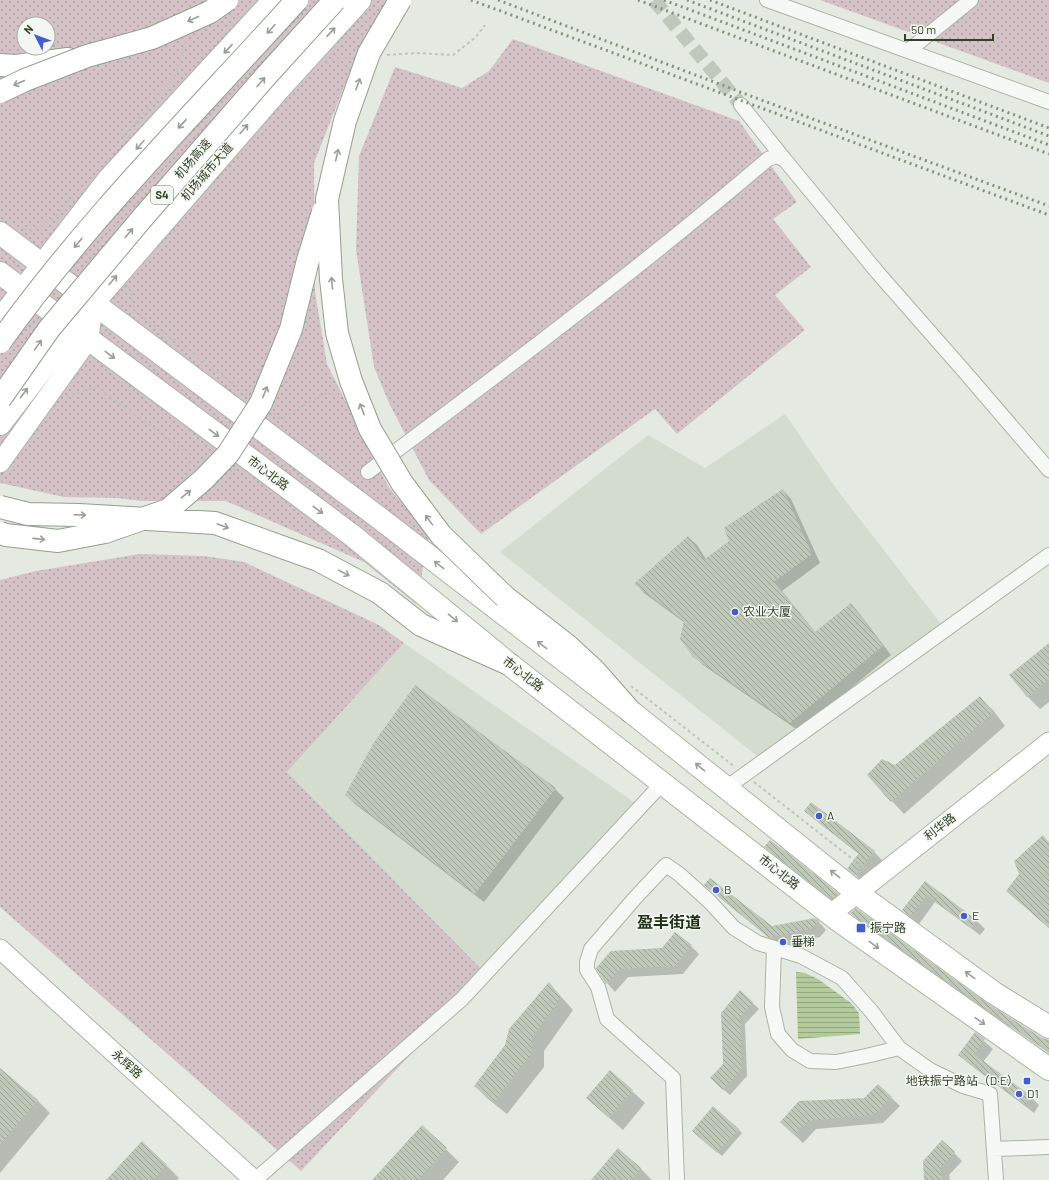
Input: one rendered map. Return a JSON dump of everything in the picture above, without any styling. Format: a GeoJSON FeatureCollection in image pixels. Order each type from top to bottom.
{"type":"FeatureCollection","features":[{"type":"Feature","properties":{"kind":"main road"},"geometry":{"type":"LineString","coordinates":[[0,92],[25,80],[87,56],[152,38],[210,12],[227,0]]}},
{"type":"Feature","properties":{"kind":"main road"},"geometry":{"type":"LineString","coordinates":[[0,320],[108,180],[274,0]]}},
{"type":"Feature","properties":{"kind":"main road"},"geometry":{"type":"LineString","coordinates":[[0,342],[26,306],[116,196],[297,0]]}},
{"type":"Feature","properties":{"kind":"main road","name":"机场高速"},"geometry":{"type":"LineString","coordinates":[[0,399],[49,330],[144,216],[266,76],[335,0]]}},
{"type":"Feature","properties":{"kind":"main road","name":"机场城市大道"},"geometry":{"type":"LineString","coordinates":[[0,424],[81,333],[94,303],[278,90],[360,0]]}},
{"type":"Feature","properties":{"kind":"main road"},"geometry":{"type":"LineString","coordinates":[[0,534],[58,541],[105,532],[168,510],[228,454],[261,403],[291,329],[308,260],[327,199],[344,121],[369,53],[400,0]]}},
{"type":"Feature","properties":{"kind":"main road"},"geometry":{"type":"LineString","coordinates":[[0,66],[16,66],[87,56]]}},
{"type":"Feature","properties":{"kind":"main road"},"geometry":{"type":"LineString","coordinates":[[327,199],[331,279],[337,333],[351,381],[370,429],[402,483],[441,535],[505,597],[568,646],[589,666],[630,711]]}},
{"type":"Feature","properties":{"kind":"main road"},"geometry":{"type":"LineString","coordinates":[[10,231],[42,264],[378,517],[630,711],[861,896],[994,993],[1049,1027]]}},
{"type":"Feature","properties":{"kind":"main road","name":"市心北路"},"geometry":{"type":"LineString","coordinates":[[0,273],[352,536],[509,664],[835,916],[1049,1069]]}},
{"type":"Feature","properties":{"kind":"main road"},"geometry":{"type":"LineString","coordinates":[[0,507],[28,514],[79,515],[215,523],[318,560],[380,593],[421,624],[509,664]]}},
{"type":"Feature","properties":{"kind":"street"},"geometry":{"type":"LineString","coordinates":[[767,0],[1049,102]]}},
{"type":"Feature","properties":{"kind":"street"},"geometry":{"type":"LineString","coordinates":[[908,51],[970,0]]}},
{"type":"Feature","properties":{"kind":"street"},"geometry":{"type":"LineString","coordinates":[[741,105],[878,274],[964,370],[1049,470]]}},
{"type":"Feature","properties":{"kind":"street"},"geometry":{"type":"LineString","coordinates":[[368,472],[560,327],[712,206],[768,159],[777,156],[786,160]]}},
{"type":"Feature","properties":{"kind":"street"},"geometry":{"type":"LineString","coordinates":[[0,306],[22,290]]}},
{"type":"Feature","properties":{"kind":"street"},"geometry":{"type":"LineString","coordinates":[[3,468],[81,333]]}},
{"type":"Feature","properties":{"kind":"street"},"geometry":{"type":"LineString","coordinates":[[726,788],[1049,555]]}},
{"type":"Feature","properties":{"kind":"street","name":"利华路"},"geometry":{"type":"LineString","coordinates":[[861,896],[1049,742]]}},
{"type":"Feature","properties":{"kind":"street","name":"利华路"},"geometry":{"type":"LineString","coordinates":[[835,916],[1049,754]]}},
{"type":"Feature","properties":{"kind":"street"},"geometry":{"type":"LineString","coordinates":[[255,1180],[462,999],[656,790]]}},
{"type":"Feature","properties":{"kind":"street"},"geometry":{"type":"LineString","coordinates":[[677,1180],[673,1078],[608,1019],[598,987],[587,970],[587,962],[591,949],[666,865],[679,874],[709,901],[734,928],[758,943],[801,956],[842,978],[872,1012],[899,1048],[930,1070],[963,1086],[990,1094],[996,1180]]}},
{"type":"Feature","properties":{"kind":"street"},"geometry":{"type":"LineString","coordinates":[[774,948],[772,1007],[778,1034],[792,1050],[810,1061],[836,1062],[899,1048]]}},
{"type":"Feature","properties":{"kind":"street","name":"永辉路"},"geometry":{"type":"LineString","coordinates":[[0,949],[255,1180]]}},
{"type":"Feature","properties":{"kind":"street"},"geometry":{"type":"LineString","coordinates":[[994,1148],[1049,1147]]}},
{"type":"Feature","properties":{"kind":"path"},"geometry":{"type":"LineString","coordinates":[[120,140],[176,74],[186,39]]}},
{"type":"Feature","properties":{"kind":"path"},"geometry":{"type":"LineString","coordinates":[[10,231],[32,231],[54,218],[75,194]]}},
{"type":"Feature","properties":{"kind":"path"},"geometry":{"type":"LineString","coordinates":[[63,398],[97,387],[191,455],[185,476]]}},
{"type":"Feature","properties":{"kind":"path"},"geometry":{"type":"LineString","coordinates":[[0,483],[3,468]]}},
{"type":"Feature","properties":{"kind":"shaded area"},"geometry":{"type":"Polygon","coordinates":[[[0,0],[389,0],[359,49],[314,163],[315,292],[327,364],[388,486],[429,537],[416,604],[364,562],[226,501],[141,501],[118,498],[64,497],[0,483],[0,0]]]}},
{"type":"Feature","properties":{"kind":"shaded area"},"geometry":{"type":"Polygon","coordinates":[[[820,0],[1049,0],[1049,83],[820,0]]]}},
{"type":"Feature","properties":{"kind":"shaded area"},"geometry":{"type":"Polygon","coordinates":[[[513,39],[739,121],[797,202],[773,219],[811,267],[775,295],[805,330],[677,434],[655,409],[481,534],[429,480],[389,403],[374,367],[356,250],[359,156],[395,67],[462,88],[489,71],[513,39]]]}},
{"type":"Feature","properties":{"kind":"shaded area"},"geometry":{"type":"Polygon","coordinates":[[[785,414],[838,491],[945,629],[761,759],[500,552],[648,435],[705,468],[785,414]]]}},
{"type":"Feature","properties":{"kind":"shaded area"},"geometry":{"type":"Polygon","coordinates":[[[140,554],[204,556],[244,562],[379,625],[404,643],[287,772],[486,974],[301,1171],[0,907],[0,580],[36,571],[140,554]]]}},
{"type":"Feature","properties":{"kind":"shaded area"},"geometry":{"type":"Polygon","coordinates":[[[404,643],[634,802],[486,974],[287,772],[404,643]]]}},
{"type":"Feature","properties":{"kind":"shaded area"},"geometry":{"type":"Polygon","coordinates":[[[796,972],[805,973],[818,979],[851,1003],[859,1013],[860,1034],[798,1039],[796,972]]]}},
{"type":"Feature","properties":{"kind":"building","name":"农业大厦"},"geometry":{"type":"Polygon","coordinates":[[[783,489],[812,554],[774,582],[815,632],[851,603],[883,646],[790,723],[693,657],[680,639],[684,621],[634,584],[688,536],[704,560],[729,541],[724,528],[783,489]]]}},
{"type":"Feature","properties":{"kind":"building"},"geometry":{"type":"Polygon","coordinates":[[[1049,643],[1049,679],[1027,697],[1009,675],[1049,643]]]}},
{"type":"Feature","properties":{"kind":"building"},"geometry":{"type":"Polygon","coordinates":[[[415,685],[556,788],[475,894],[345,795],[373,744],[415,685]]]}},
{"type":"Feature","properties":{"kind":"building"},"geometry":{"type":"Polygon","coordinates":[[[980,696],[993,713],[891,802],[867,775],[882,759],[895,765],[980,696]]]}},
{"type":"Feature","properties":{"kind":"building"},"geometry":{"type":"Polygon","coordinates":[[[811,802],[875,851],[855,875],[847,869],[859,853],[804,811],[811,802]]]}},
{"type":"Feature","properties":{"kind":"building"},"geometry":{"type":"Polygon","coordinates":[[[1043,835],[1049,843],[1049,928],[1006,891],[1019,874],[1014,861],[1043,835]]]}},
{"type":"Feature","properties":{"kind":"building"},"geometry":{"type":"Polygon","coordinates":[[[770,840],[839,894],[832,899],[764,847],[770,840]]]}},
{"type":"Feature","properties":{"kind":"building"},"geometry":{"type":"Polygon","coordinates":[[[710,878],[772,926],[815,918],[819,921],[811,929],[770,938],[704,885],[710,878]]]}},
{"type":"Feature","properties":{"kind":"building"},"geometry":{"type":"Polygon","coordinates":[[[925,881],[977,920],[971,928],[927,895],[910,916],[902,910],[925,881]]]}},
{"type":"Feature","properties":{"kind":"building"},"geometry":{"type":"Polygon","coordinates":[[[856,908],[987,1003],[1042,1038],[1049,1040],[1049,1052],[1001,1020],[850,913],[856,908]]]}},
{"type":"Feature","properties":{"kind":"building"},"geometry":{"type":"Polygon","coordinates":[[[675,932],[692,945],[675,966],[620,969],[606,984],[596,968],[611,951],[662,948],[675,932]]]}},
{"type":"Feature","properties":{"kind":"building"},"geometry":{"type":"Polygon","coordinates":[[[549,982],[561,997],[532,1038],[531,1054],[494,1102],[474,1086],[505,1045],[509,1029],[549,982]]]}},
{"type":"Feature","properties":{"kind":"building"},"geometry":{"type":"Polygon","coordinates":[[[740,990],[753,1002],[740,1017],[742,1069],[723,1090],[710,1078],[723,1064],[721,1013],[740,990]]]}},
{"type":"Feature","properties":{"kind":"building"},"geometry":{"type":"Polygon","coordinates":[[[975,1032],[985,1039],[974,1054],[1031,1096],[1025,1105],[958,1055],[975,1032]]]}},
{"type":"Feature","properties":{"kind":"building"},"geometry":{"type":"Polygon","coordinates":[[[0,1068],[38,1100],[0,1145],[0,1068]]]}},
{"type":"Feature","properties":{"kind":"building"},"geometry":{"type":"Polygon","coordinates":[[[610,1070],[633,1090],[609,1118],[586,1098],[610,1070]]]}},
{"type":"Feature","properties":{"kind":"building"},"geometry":{"type":"Polygon","coordinates":[[[878,1084],[892,1097],[874,1115],[808,1121],[794,1135],[780,1122],[799,1101],[864,1098],[878,1084]]]}},
{"type":"Feature","properties":{"kind":"building"},"geometry":{"type":"Polygon","coordinates":[[[713,1106],[739,1129],[717,1153],[692,1131],[713,1106]]]}},
{"type":"Feature","properties":{"kind":"building"},"geometry":{"type":"Polygon","coordinates":[[[422,1125],[447,1148],[418,1180],[372,1180],[422,1125]]]}},
{"type":"Feature","properties":{"kind":"building"},"geometry":{"type":"Polygon","coordinates":[[[942,1140],[955,1152],[941,1167],[942,1180],[924,1180],[923,1161],[942,1140]]]}},
{"type":"Feature","properties":{"kind":"building"},"geometry":{"type":"Polygon","coordinates":[[[142,1141],[167,1165],[153,1180],[106,1180],[142,1141]]]}},
{"type":"Feature","properties":{"kind":"building"},"geometry":{"type":"Polygon","coordinates":[[[618,1148],[641,1168],[632,1180],[591,1180],[618,1148]]]}},
{"type":"Feature","properties":{"kind":"tunnel"},"geometry":{"type":"LineString","coordinates":[[654,0],[741,105]]}},
{"type":"Feature","properties":{"kind":"railway"},"geometry":{"type":"LineString","coordinates":[[471,0],[1049,215]]}},
{"type":"Feature","properties":{"kind":"railway"},"geometry":{"type":"LineString","coordinates":[[498,0],[764,101],[1049,206]]}},
{"type":"Feature","properties":{"kind":"railway"},"geometry":{"type":"LineString","coordinates":[[638,0],[1049,154]]}},
{"type":"Feature","properties":{"kind":"railway"},"geometry":{"type":"LineString","coordinates":[[664,0],[1049,145]]}},
{"type":"Feature","properties":{"kind":"railway"},"geometry":{"type":"LineString","coordinates":[[687,0],[1049,136]]}},
{"type":"Feature","properties":{"kind":"railway"},"geometry":{"type":"LineString","coordinates":[[710,0],[1049,128]]}},
{"type":"Feature","properties":{"kind":"place","name":"农业大厦"},"geometry":{"type":"Point","coordinates":[735,612]}},
{"type":"Feature","properties":{"kind":"place","name":"A"},"geometry":{"type":"Point","coordinates":[819,816]}},
{"type":"Feature","properties":{"kind":"place","name":"B"},"geometry":{"type":"Point","coordinates":[716,890]}},
{"type":"Feature","properties":{"kind":"place","name":"E"},"geometry":{"type":"Point","coordinates":[964,916]}},
{"type":"Feature","properties":{"kind":"place","name":"振宁路"},"geometry":{"type":"Point","coordinates":[861,928]}},
{"type":"Feature","properties":{"kind":"place","name":"垂梯"},"geometry":{"type":"Point","coordinates":[783,942]}},
{"type":"Feature","properties":{"kind":"place","name":"地铁振宁路站（D·E）"},"geometry":{"type":"Point","coordinates":[1027,1081]}},
{"type":"Feature","properties":{"kind":"place","name":"D1"},"geometry":{"type":"Point","coordinates":[1019,1094]}},
{"type":"Feature","properties":{"kind":"district","name":"盈丰街道"},"geometry":{"type":"Point","coordinates":[669,922]}}]}
